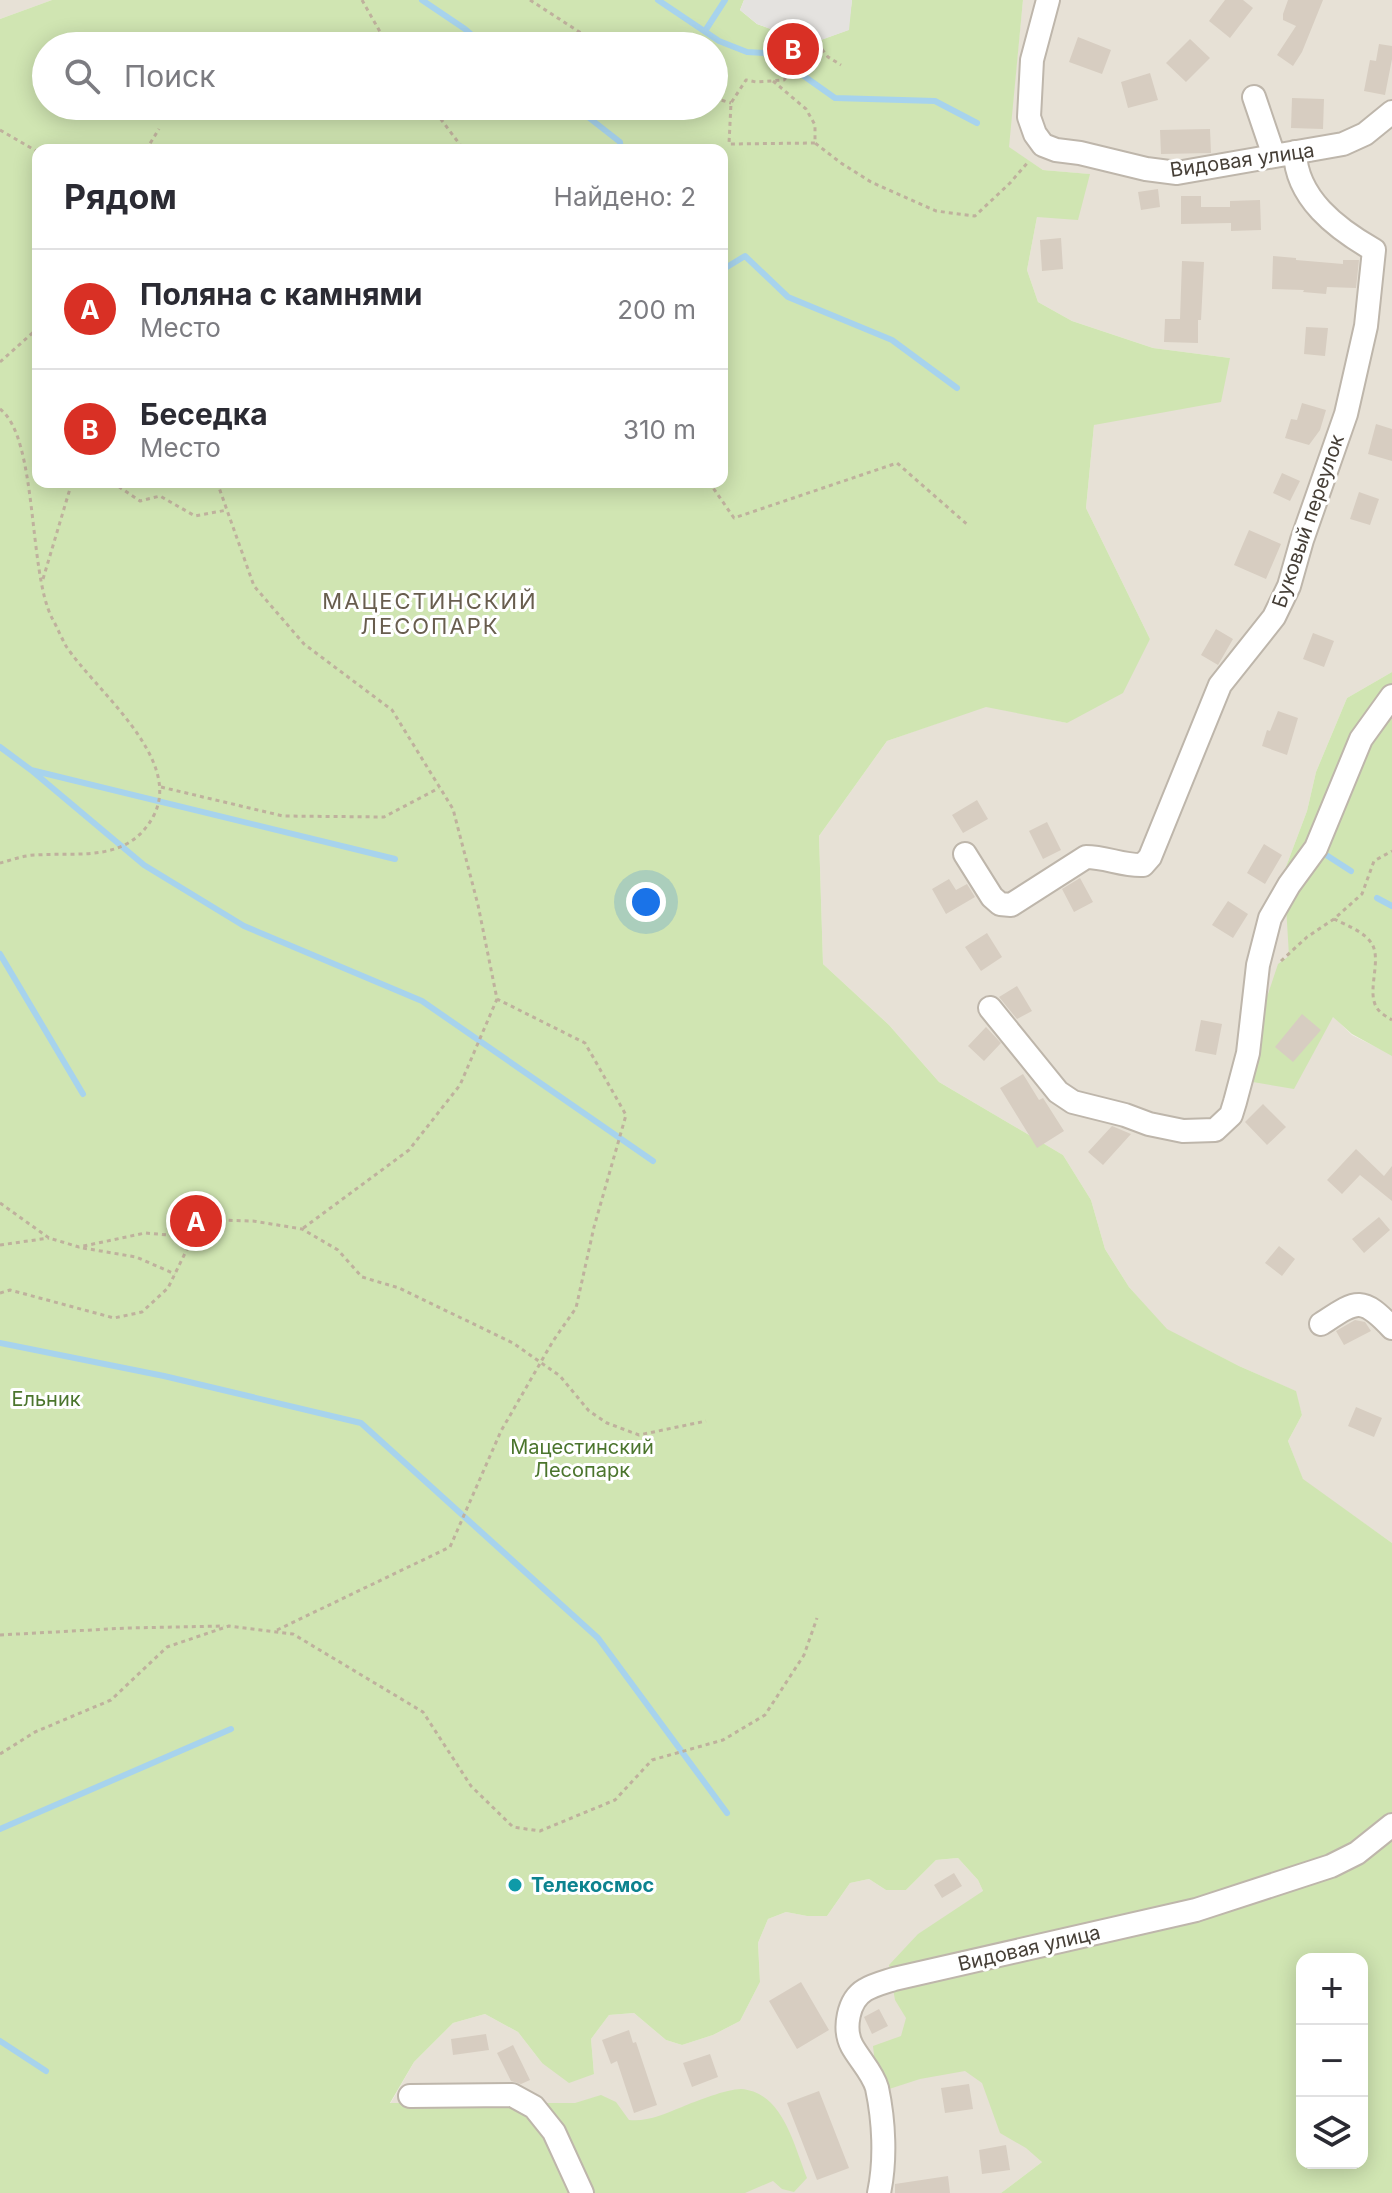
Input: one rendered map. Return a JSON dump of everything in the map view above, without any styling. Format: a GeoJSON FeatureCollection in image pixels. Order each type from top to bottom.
{"type":"FeatureCollection","features":[{"type":"Feature","properties":{"kind":"street"},"geometry":{"type":"LineString","coordinates":[[1043,145],[1029,117],[1032,60],[1048,0]]}},
{"type":"Feature","properties":{"kind":"street"},"geometry":{"type":"LineString","coordinates":[[1254,97],[1284,154]]}},
{"type":"Feature","properties":{"kind":"street","name":"Видовая улица"},"geometry":{"type":"LineString","coordinates":[[1043,145],[1146,169],[1177,173],[1331,148],[1355,140],[1392,112]]}},
{"type":"Feature","properties":{"kind":"street","name":"Буковый переулок"},"geometry":{"type":"LineString","coordinates":[[965,854],[992,897],[1000,904],[1011,905],[1086,857],[1100,857],[1130,866],[1143,865],[1150,857],[1220,685],[1274,617],[1289,586],[1346,414],[1366,326],[1374,250],[1347,235],[1311,201],[1284,154]]}},
{"type":"Feature","properties":{"kind":"street"},"geometry":{"type":"LineString","coordinates":[[990,1008],[1058,1092],[1073,1102],[1183,1131],[1215,1130],[1231,1115],[1248,1053],[1258,965],[1270,918],[1316,848],[1361,739],[1392,696]]}},
{"type":"Feature","properties":{"kind":"street"},"geometry":{"type":"LineString","coordinates":[[1321,1324],[1347,1307],[1358,1304],[1371,1307],[1392,1328]]}},
{"type":"Feature","properties":{"kind":"street","name":"Видовая улица"},"geometry":{"type":"LineString","coordinates":[[879,2193],[882,2128],[876,2084],[848,2037],[852,2003],[864,1990],[894,1979],[1196,1910],[1331,1866],[1357,1853],[1392,1825]]}},
{"type":"Feature","properties":{"kind":"street"},"geometry":{"type":"LineString","coordinates":[[410,2096],[512,2095],[534,2107],[554,2132],[582,2193]]}},
{"type":"Feature","properties":{"kind":"path"},"geometry":{"type":"LineString","coordinates":[[362,0],[380,32]]}},
{"type":"Feature","properties":{"kind":"path"},"geometry":{"type":"LineString","coordinates":[[530,0],[579,32]]}},
{"type":"Feature","properties":{"kind":"path"},"geometry":{"type":"LineString","coordinates":[[817,43],[828,57],[841,65]]}},
{"type":"Feature","properties":{"kind":"path"},"geometry":{"type":"LineString","coordinates":[[808,47],[784,80],[746,80],[731,103],[729,144],[815,143],[871,182],[936,211],[975,216],[1010,183],[1043,145]]}},
{"type":"Feature","properties":{"kind":"path"},"geometry":{"type":"LineString","coordinates":[[773,81],[806,109],[815,125],[815,143]]}},
{"type":"Feature","properties":{"kind":"path"},"geometry":{"type":"LineString","coordinates":[[442,120],[460,144]]}},
{"type":"Feature","properties":{"kind":"path"},"geometry":{"type":"LineString","coordinates":[[150,144],[159,129]]}},
{"type":"Feature","properties":{"kind":"path"},"geometry":{"type":"LineString","coordinates":[[0,130],[32,149]]}},
{"type":"Feature","properties":{"kind":"path"},"geometry":{"type":"LineString","coordinates":[[0,362],[32,333]]}},
{"type":"Feature","properties":{"kind":"path"},"geometry":{"type":"LineString","coordinates":[[0,409],[7,414],[21,446],[46,606],[66,646],[146,743],[161,787],[155,814],[140,834],[123,848],[100,854],[31,855],[0,863]]}},
{"type":"Feature","properties":{"kind":"path"},"geometry":{"type":"LineString","coordinates":[[713,488],[734,518],[897,463],[969,526]]}},
{"type":"Feature","properties":{"kind":"path"},"geometry":{"type":"LineString","coordinates":[[42,583],[70,488]]}},
{"type":"Feature","properties":{"kind":"path"},"geometry":{"type":"LineString","coordinates":[[121,488],[140,501],[160,496],[195,516],[227,510]]}},
{"type":"Feature","properties":{"kind":"path"},"geometry":{"type":"LineString","coordinates":[[219,488],[254,586],[304,644],[392,710],[453,809],[478,905],[497,999],[460,1085],[409,1150],[302,1229]]}},
{"type":"Feature","properties":{"kind":"path"},"geometry":{"type":"LineString","coordinates":[[161,787],[283,816],[384,817],[439,787]]}},
{"type":"Feature","properties":{"kind":"path"},"geometry":{"type":"LineString","coordinates":[[1278,964],[1362,894],[1374,861],[1392,851]]}},
{"type":"Feature","properties":{"kind":"path"},"geometry":{"type":"LineString","coordinates":[[1334,919],[1373,945],[1374,1000],[1377,1009],[1392,1020]]}},
{"type":"Feature","properties":{"kind":"path"},"geometry":{"type":"LineString","coordinates":[[274,1631],[450,1547],[501,1431],[576,1308],[594,1227],[626,1115],[585,1043],[497,999]]}},
{"type":"Feature","properties":{"kind":"path"},"geometry":{"type":"LineString","coordinates":[[0,1203],[49,1238],[136,1257],[175,1274]]}},
{"type":"Feature","properties":{"kind":"path"},"geometry":{"type":"LineString","coordinates":[[0,1293],[10,1290],[114,1318],[142,1312],[168,1288],[193,1237],[217,1220],[253,1221],[302,1229],[338,1250],[362,1277],[399,1288],[513,1343],[560,1376],[589,1411],[607,1423],[639,1435],[706,1421]]}},
{"type":"Feature","properties":{"kind":"path"},"geometry":{"type":"LineString","coordinates":[[79,1247],[145,1233],[193,1237]]}},
{"type":"Feature","properties":{"kind":"path"},"geometry":{"type":"LineString","coordinates":[[0,1245],[49,1238]]}},
{"type":"Feature","properties":{"kind":"path"},"geometry":{"type":"LineString","coordinates":[[0,1635],[229,1626],[293,1634],[423,1712],[471,1786],[513,1827],[540,1831],[615,1800],[652,1760],[723,1740],[765,1715],[804,1655],[817,1618]]}},
{"type":"Feature","properties":{"kind":"path"},"geometry":{"type":"LineString","coordinates":[[0,1754],[35,1732],[111,1700],[167,1647],[229,1626]]}},
{"type":"Feature","properties":{"kind":"shaded area"},"geometry":{"type":"Polygon","coordinates":[[[0,0],[52,0],[0,19],[0,0]]]}},
{"type":"Feature","properties":{"kind":"shaded area"},"geometry":{"type":"Polygon","coordinates":[[[744,0],[852,0],[849,30],[804,46],[795,38],[757,24],[740,10],[744,0]]]}},
{"type":"Feature","properties":{"kind":"shaded area"},"geometry":{"type":"Polygon","coordinates":[[[1023,0],[1392,0],[1392,672],[1347,698],[1316,772],[1307,811],[1284,872],[1333,1016],[1352,1035],[1392,1055],[1392,1543],[1303,1480],[1288,1441],[1302,1415],[1295,1391],[1167,1330],[1129,1287],[1105,1249],[1091,1200],[1063,1155],[939,1082],[889,1025],[823,964],[819,836],[887,741],[986,706],[1067,723],[1150,639],[1086,508],[1094,425],[1230,358],[1153,348],[1072,321],[1038,302],[1027,270],[1037,217],[1089,174],[1043,170],[1008,147],[1023,0]]]}},
{"type":"Feature","properties":{"kind":"shaded area"},"geometry":{"type":"Polygon","coordinates":[[[958,1858],[978,1880],[983,1891],[1042,2162],[1001,2193],[373,2193],[390,2104],[414,2062],[453,2023],[485,2014],[518,2032],[542,2063],[594,2074],[591,2039],[609,2015],[634,2013],[666,2040],[682,2045],[713,2035],[740,2021],[760,1982],[758,1943],[768,1919],[786,1912],[827,1916],[850,1883],[869,1879],[886,1890],[906,1890],[936,1860],[958,1858]]]}},
{"type":"Feature","properties":{"kind":"green space","name":"Мацестинский Лесопарк"},"geometry":{"type":"Polygon","coordinates":[[[52,0],[744,0],[740,10],[757,24],[795,38],[804,46],[848,30],[852,0],[1023,0],[1009,147],[1043,170],[1090,174],[1078,220],[1037,217],[1027,270],[1038,302],[1072,321],[1153,348],[1230,358],[1221,402],[1094,425],[1086,508],[1150,639],[1123,693],[1067,723],[986,707],[887,741],[819,836],[823,964],[889,1025],[939,1082],[1063,1155],[1091,1200],[1105,1249],[1129,1287],[1167,1329],[1296,1391],[1302,1415],[1288,1441],[1303,1479],[1392,1543],[1392,2193],[1001,2193],[1042,2162],[1026,2148],[1000,2133],[982,2083],[965,2071],[920,2079],[883,2091],[876,2074],[873,2046],[901,2036],[906,2018],[895,2000],[889,1965],[918,1934],[983,1891],[978,1880],[958,1858],[936,1860],[906,1890],[886,1890],[869,1879],[850,1883],[827,1916],[786,1912],[768,1919],[758,1943],[760,1982],[740,2021],[713,2035],[682,2045],[666,2040],[634,2013],[609,2015],[591,2039],[594,2074],[569,2083],[542,2063],[518,2032],[485,2014],[453,2023],[414,2062],[390,2103],[575,2103],[601,2095],[616,2102],[629,2120],[643,2120],[728,2091],[741,2089],[755,2092],[777,2110],[785,2123],[807,2178],[794,2192],[782,2189],[773,2181],[745,2193],[0,2193],[0,19],[52,0]]]}},
{"type":"Feature","properties":{"kind":"green space"},"geometry":{"type":"Polygon","coordinates":[[[1392,672],[1392,1056],[1352,1034],[1333,1017],[1294,1089],[1241,1080],[1252,1021],[1268,994],[1278,964],[1289,956],[1284,872],[1307,811],[1316,772],[1347,698],[1392,672]]]}},
{"type":"Feature","properties":{"kind":"building"},"geometry":{"type":"Polygon","coordinates":[[[1225,0],[1243,0],[1253,8],[1230,38],[1209,21],[1225,0]]]}},
{"type":"Feature","properties":{"kind":"building"},"geometry":{"type":"Polygon","coordinates":[[[1288,0],[1323,0],[1302,52],[1293,66],[1277,55],[1296,26],[1283,20],[1288,0]]]}},
{"type":"Feature","properties":{"kind":"building"},"geometry":{"type":"Polygon","coordinates":[[[1078,37],[1111,50],[1102,74],[1069,62],[1078,37]]]}},
{"type":"Feature","properties":{"kind":"building"},"geometry":{"type":"Polygon","coordinates":[[[1190,39],[1210,58],[1186,82],[1166,63],[1190,39]]]}},
{"type":"Feature","properties":{"kind":"building"},"geometry":{"type":"Polygon","coordinates":[[[1379,44],[1392,46],[1385,95],[1364,91],[1370,60],[1376,61],[1379,44]]]}},
{"type":"Feature","properties":{"kind":"building"},"geometry":{"type":"Polygon","coordinates":[[[1150,73],[1158,100],[1128,108],[1121,82],[1150,73]]]}},
{"type":"Feature","properties":{"kind":"building"},"geometry":{"type":"Polygon","coordinates":[[[1292,98],[1324,99],[1323,129],[1291,128],[1292,98]]]}},
{"type":"Feature","properties":{"kind":"building"},"geometry":{"type":"Polygon","coordinates":[[[1210,129],[1211,153],[1161,154],[1160,130],[1210,129]]]}},
{"type":"Feature","properties":{"kind":"building"},"geometry":{"type":"Polygon","coordinates":[[[1158,189],[1160,207],[1141,210],[1138,192],[1158,189]]]}},
{"type":"Feature","properties":{"kind":"building"},"geometry":{"type":"Polygon","coordinates":[[[1181,196],[1201,196],[1201,207],[1230,207],[1230,201],[1260,200],[1261,230],[1231,231],[1231,223],[1181,224],[1181,196]]]}},
{"type":"Feature","properties":{"kind":"building"},"geometry":{"type":"Polygon","coordinates":[[[1061,238],[1063,269],[1042,271],[1040,240],[1061,238]]]}},
{"type":"Feature","properties":{"kind":"building"},"geometry":{"type":"Polygon","coordinates":[[[1273,256],[1343,264],[1343,260],[1359,260],[1356,288],[1327,287],[1326,294],[1272,289],[1273,256]]]}},
{"type":"Feature","properties":{"kind":"building"},"geometry":{"type":"Polygon","coordinates":[[[1182,261],[1204,262],[1198,343],[1164,342],[1165,319],[1180,319],[1182,261]]]}},
{"type":"Feature","properties":{"kind":"building"},"geometry":{"type":"Polygon","coordinates":[[[1306,327],[1328,328],[1325,356],[1304,354],[1306,327]]]}},
{"type":"Feature","properties":{"kind":"building"},"geometry":{"type":"Polygon","coordinates":[[[1302,403],[1326,410],[1320,430],[1309,445],[1285,438],[1291,419],[1297,420],[1302,403]]]}},
{"type":"Feature","properties":{"kind":"building"},"geometry":{"type":"Polygon","coordinates":[[[1376,424],[1392,429],[1392,461],[1368,454],[1376,424]]]}},
{"type":"Feature","properties":{"kind":"building"},"geometry":{"type":"Polygon","coordinates":[[[1282,473],[1300,481],[1290,501],[1273,493],[1282,473]]]}},
{"type":"Feature","properties":{"kind":"building"},"geometry":{"type":"Polygon","coordinates":[[[1359,492],[1379,499],[1370,525],[1350,519],[1359,492]]]}},
{"type":"Feature","properties":{"kind":"building"},"geometry":{"type":"Polygon","coordinates":[[[1249,530],[1281,544],[1266,579],[1234,565],[1249,530]]]}},
{"type":"Feature","properties":{"kind":"building"},"geometry":{"type":"Polygon","coordinates":[[[1216,629],[1233,639],[1218,665],[1201,655],[1216,629]]]}},
{"type":"Feature","properties":{"kind":"building"},"geometry":{"type":"Polygon","coordinates":[[[1313,633],[1334,641],[1324,667],[1303,659],[1313,633]]]}},
{"type":"Feature","properties":{"kind":"building"},"geometry":{"type":"Polygon","coordinates":[[[1278,711],[1298,718],[1287,755],[1262,746],[1278,711]]]}},
{"type":"Feature","properties":{"kind":"building"},"geometry":{"type":"Polygon","coordinates":[[[977,800],[988,819],[963,833],[952,815],[977,800]]]}},
{"type":"Feature","properties":{"kind":"building"},"geometry":{"type":"Polygon","coordinates":[[[1047,822],[1061,850],[1043,859],[1029,831],[1047,822]]]}},
{"type":"Feature","properties":{"kind":"building"},"geometry":{"type":"Polygon","coordinates":[[[1264,844],[1282,855],[1265,884],[1247,873],[1264,844]]]}},
{"type":"Feature","properties":{"kind":"building"},"geometry":{"type":"Polygon","coordinates":[[[1080,878],[1093,902],[1074,912],[1062,889],[1080,878]]]}},
{"type":"Feature","properties":{"kind":"building"},"geometry":{"type":"Polygon","coordinates":[[[949,879],[956,890],[967,884],[975,897],[946,914],[932,889],[949,879]]]}},
{"type":"Feature","properties":{"kind":"building"},"geometry":{"type":"Polygon","coordinates":[[[1228,901],[1248,914],[1233,938],[1212,925],[1228,901]]]}},
{"type":"Feature","properties":{"kind":"building"},"geometry":{"type":"Polygon","coordinates":[[[987,933],[1002,957],[981,971],[965,947],[987,933]]]}},
{"type":"Feature","properties":{"kind":"building"},"geometry":{"type":"Polygon","coordinates":[[[1017,986],[1032,1011],[1017,1019],[999,997],[1017,986]]]}},
{"type":"Feature","properties":{"kind":"building"},"geometry":{"type":"Polygon","coordinates":[[[1302,1014],[1321,1030],[1293,1062],[1275,1047],[1302,1014]]]}},
{"type":"Feature","properties":{"kind":"building"},"geometry":{"type":"Polygon","coordinates":[[[1201,1020],[1222,1024],[1216,1055],[1195,1051],[1201,1020]]]}},
{"type":"Feature","properties":{"kind":"building"},"geometry":{"type":"Polygon","coordinates":[[[986,1027],[1001,1043],[984,1061],[968,1046],[986,1027]]]}},
{"type":"Feature","properties":{"kind":"building"},"geometry":{"type":"Polygon","coordinates":[[[1023,1074],[1064,1131],[1037,1148],[1000,1088],[1023,1074]]]}},
{"type":"Feature","properties":{"kind":"building"},"geometry":{"type":"Polygon","coordinates":[[[1263,1104],[1286,1127],[1267,1145],[1245,1122],[1263,1104]]]}},
{"type":"Feature","properties":{"kind":"building"},"geometry":{"type":"Polygon","coordinates":[[[1112,1126],[1131,1134],[1103,1165],[1088,1152],[1112,1126]]]}},
{"type":"Feature","properties":{"kind":"building"},"geometry":{"type":"Polygon","coordinates":[[[1356,1149],[1384,1176],[1392,1166],[1392,1201],[1360,1175],[1342,1194],[1327,1180],[1356,1149]]]}},
{"type":"Feature","properties":{"kind":"building"},"geometry":{"type":"Polygon","coordinates":[[[1379,1217],[1390,1230],[1364,1253],[1352,1239],[1379,1217]]]}},
{"type":"Feature","properties":{"kind":"building"},"geometry":{"type":"Polygon","coordinates":[[[1279,1246],[1295,1259],[1282,1276],[1265,1263],[1279,1246]]]}},
{"type":"Feature","properties":{"kind":"building"},"geometry":{"type":"Polygon","coordinates":[[[1355,1320],[1365,1322],[1371,1331],[1344,1345],[1336,1331],[1355,1320]]]}},
{"type":"Feature","properties":{"kind":"building"},"geometry":{"type":"Polygon","coordinates":[[[1356,1407],[1382,1418],[1374,1437],[1348,1426],[1356,1407]]]}},
{"type":"Feature","properties":{"kind":"building"},"geometry":{"type":"Polygon","coordinates":[[[954,1873],[962,1886],[942,1898],[934,1885],[954,1873]]]}},
{"type":"Feature","properties":{"kind":"building"},"geometry":{"type":"Polygon","coordinates":[[[801,1982],[829,2030],[797,2049],[769,2001],[801,1982]]]}},
{"type":"Feature","properties":{"kind":"building"},"geometry":{"type":"Polygon","coordinates":[[[879,2009],[888,2026],[872,2034],[864,2017],[879,2009]]]}},
{"type":"Feature","properties":{"kind":"building"},"geometry":{"type":"Polygon","coordinates":[[[629,2030],[657,2105],[634,2113],[617,2061],[611,2064],[602,2040],[629,2030]]]}},
{"type":"Feature","properties":{"kind":"building"},"geometry":{"type":"Polygon","coordinates":[[[486,2034],[489,2050],[453,2055],[451,2039],[486,2034]]]}},
{"type":"Feature","properties":{"kind":"building"},"geometry":{"type":"Polygon","coordinates":[[[513,2045],[530,2080],[521,2084],[511,2081],[497,2053],[513,2045]]]}},
{"type":"Feature","properties":{"kind":"building"},"geometry":{"type":"Polygon","coordinates":[[[710,2054],[718,2077],[692,2087],[683,2063],[710,2054]]]}},
{"type":"Feature","properties":{"kind":"building"},"geometry":{"type":"Polygon","coordinates":[[[969,2084],[973,2109],[945,2113],[941,2088],[969,2084]]]}},
{"type":"Feature","properties":{"kind":"building"},"geometry":{"type":"Polygon","coordinates":[[[819,2091],[849,2168],[817,2180],[787,2103],[819,2091]]]}},
{"type":"Feature","properties":{"kind":"building"},"geometry":{"type":"Polygon","coordinates":[[[1006,2145],[1010,2170],[982,2174],[979,2150],[1006,2145]]]}},
{"type":"Feature","properties":{"kind":"building"},"geometry":{"type":"Polygon","coordinates":[[[948,2176],[950,2193],[895,2193],[895,2184],[948,2176]]]}},
{"type":"Feature","properties":{"kind":"waterway"},"geometry":{"type":"LineString","coordinates":[[422,0],[469,32]]}},
{"type":"Feature","properties":{"kind":"waterway"},"geometry":{"type":"LineString","coordinates":[[658,0],[706,32]]}},
{"type":"Feature","properties":{"kind":"waterway"},"geometry":{"type":"LineString","coordinates":[[705,31],[725,0]]}},
{"type":"Feature","properties":{"kind":"waterway"},"geometry":{"type":"LineString","coordinates":[[728,45],[747,52],[780,54],[794,69],[835,98],[935,101],[977,123]]}},
{"type":"Feature","properties":{"kind":"waterway"},"geometry":{"type":"LineString","coordinates":[[592,120],[620,144]]}},
{"type":"Feature","properties":{"kind":"waterway"},"geometry":{"type":"LineString","coordinates":[[728,266],[745,256],[788,297],[892,340],[957,388]]}},
{"type":"Feature","properties":{"kind":"waterway"},"geometry":{"type":"LineString","coordinates":[[0,747],[31,770],[395,859]]}},
{"type":"Feature","properties":{"kind":"waterway"},"geometry":{"type":"LineString","coordinates":[[31,770],[144,865],[244,926],[422,1001],[653,1161]]}},
{"type":"Feature","properties":{"kind":"waterway"},"geometry":{"type":"LineString","coordinates":[[1320,851],[1351,871]]}},
{"type":"Feature","properties":{"kind":"waterway"},"geometry":{"type":"LineString","coordinates":[[1377,898],[1392,906]]}},
{"type":"Feature","properties":{"kind":"waterway"},"geometry":{"type":"LineString","coordinates":[[0,954],[83,1094]]}},
{"type":"Feature","properties":{"kind":"waterway"},"geometry":{"type":"LineString","coordinates":[[0,1343],[164,1376],[361,1423],[598,1638],[727,1813]]}},
{"type":"Feature","properties":{"kind":"waterway"},"geometry":{"type":"LineString","coordinates":[[0,1829],[231,1729]]}},
{"type":"Feature","properties":{"kind":"waterway"},"geometry":{"type":"LineString","coordinates":[[0,2041],[46,2071]]}},
{"type":"Feature","properties":{"kind":"place","name":"Беседка"},"geometry":{"type":"Point","coordinates":[793,49]}},
{"type":"Feature","properties":{"kind":"place","name":"Поляна с камнями"},"geometry":{"type":"Point","coordinates":[196,1221]}},
{"type":"Feature","properties":{"kind":"place","name":"Телекосмос"},"geometry":{"type":"Point","coordinates":[515,1885]}},
{"type":"Feature","properties":{"kind":"district","name":"МАЦЕСТИНСКИЙ ЛЕСОПАРК"},"geometry":{"type":"Point","coordinates":[430,614]}},
{"type":"Feature","properties":{"kind":"park label","name":"Ельник"},"geometry":{"type":"Point","coordinates":[46,1399]}}]}
